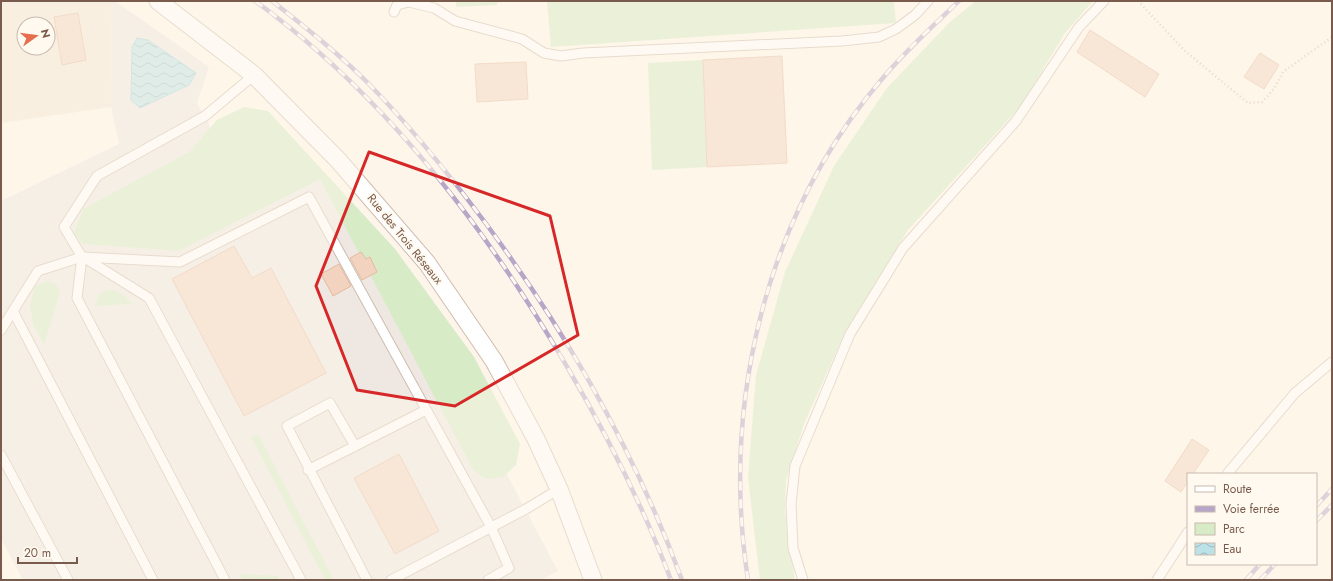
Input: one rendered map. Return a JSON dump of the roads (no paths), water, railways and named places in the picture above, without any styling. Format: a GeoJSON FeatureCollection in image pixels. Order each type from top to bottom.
{"type":"FeatureCollection","features":[{"type":"Feature","properties":{"kind":"street","name":"Rue des Trois Réseaux"},"geometry":{"type":"LineString","coordinates":[[158,1],[254,75],[338,160],[427,263],[494,361],[536,439],[559,489],[593,580]]}},
{"type":"Feature","properties":{"kind":"lane"},"geometry":{"type":"LineString","coordinates":[[394,12],[397,5],[408,2],[434,8],[455,21],[522,39],[544,53],[561,56],[583,53],[796,44],[879,37],[904,24],[928,1]]}},
{"type":"Feature","properties":{"kind":"lane"},"geometry":{"type":"LineString","coordinates":[[802,580],[793,541],[791,504],[795,466],[850,334],[903,248],[1016,121],[1079,27],[1104,1]]}},
{"type":"Feature","properties":{"kind":"lane"},"geometry":{"type":"LineString","coordinates":[[254,75],[205,116],[97,176],[64,227],[82,256],[149,298],[301,580]]}},
{"type":"Feature","properties":{"kind":"lane"},"geometry":{"type":"LineString","coordinates":[[1,330],[38,271],[82,256],[180,262],[309,197],[491,527],[509,568],[488,580]]}},
{"type":"Feature","properties":{"kind":"lane"},"geometry":{"type":"LineString","coordinates":[[82,256],[78,298],[225,580]]}},
{"type":"Feature","properties":{"kind":"lane"},"geometry":{"type":"LineString","coordinates":[[13,311],[153,580]]}},
{"type":"Feature","properties":{"kind":"lane"},"geometry":{"type":"LineString","coordinates":[[1228,473],[1295,393],[1332,362]]}},
{"type":"Feature","properties":{"kind":"lane"},"geometry":{"type":"LineString","coordinates":[[355,446],[330,403],[287,426],[308,470],[366,580]]}},
{"type":"Feature","properties":{"kind":"lane"},"geometry":{"type":"LineString","coordinates":[[308,470],[426,410]]}},
{"type":"Feature","properties":{"kind":"lane"},"geometry":{"type":"LineString","coordinates":[[1,455],[68,580]]}},
{"type":"Feature","properties":{"kind":"lane"},"geometry":{"type":"LineString","coordinates":[[391,580],[559,489]]}},
{"type":"Feature","properties":{"kind":"lane"},"geometry":{"type":"LineString","coordinates":[[1157,580],[1187,534]]}},
{"type":"Feature","properties":{"kind":"water"},"geometry":{"type":"Polygon","coordinates":[[[137,38],[148,40],[196,73],[189,85],[140,108],[131,100],[132,47],[137,38]]]}},
{"type":"Feature","properties":{"kind":"railway"},"geometry":{"type":"LineString","coordinates":[[255,1],[302,38],[347,78],[389,121],[467,214],[535,314],[581,391],[636,497],[671,580]]}},
{"type":"Feature","properties":{"kind":"railway"},"geometry":{"type":"LineString","coordinates":[[272,1],[309,30],[357,72],[384,99],[443,168],[514,262],[570,349],[596,393],[643,485],[682,580]]}},
{"type":"Feature","properties":{"kind":"railway"},"geometry":{"type":"LineString","coordinates":[[748,580],[741,514],[741,447],[748,380],[761,315],[781,251],[808,190],[842,133],[882,79],[919,39],[959,1]]}},
{"type":"Feature","properties":{"kind":"railway"},"geometry":{"type":"LineString","coordinates":[[1317,505],[1332,489]]}},
{"type":"Feature","properties":{"kind":"railway"},"geometry":{"type":"LineString","coordinates":[[1317,520],[1332,505]]}},
{"type":"Feature","properties":{"kind":"railway"},"geometry":{"type":"LineString","coordinates":[[1246,580],[1259,565]]}},
{"type":"Feature","properties":{"kind":"railway"},"geometry":{"type":"LineString","coordinates":[[1260,580],[1274,565]]}}]}
